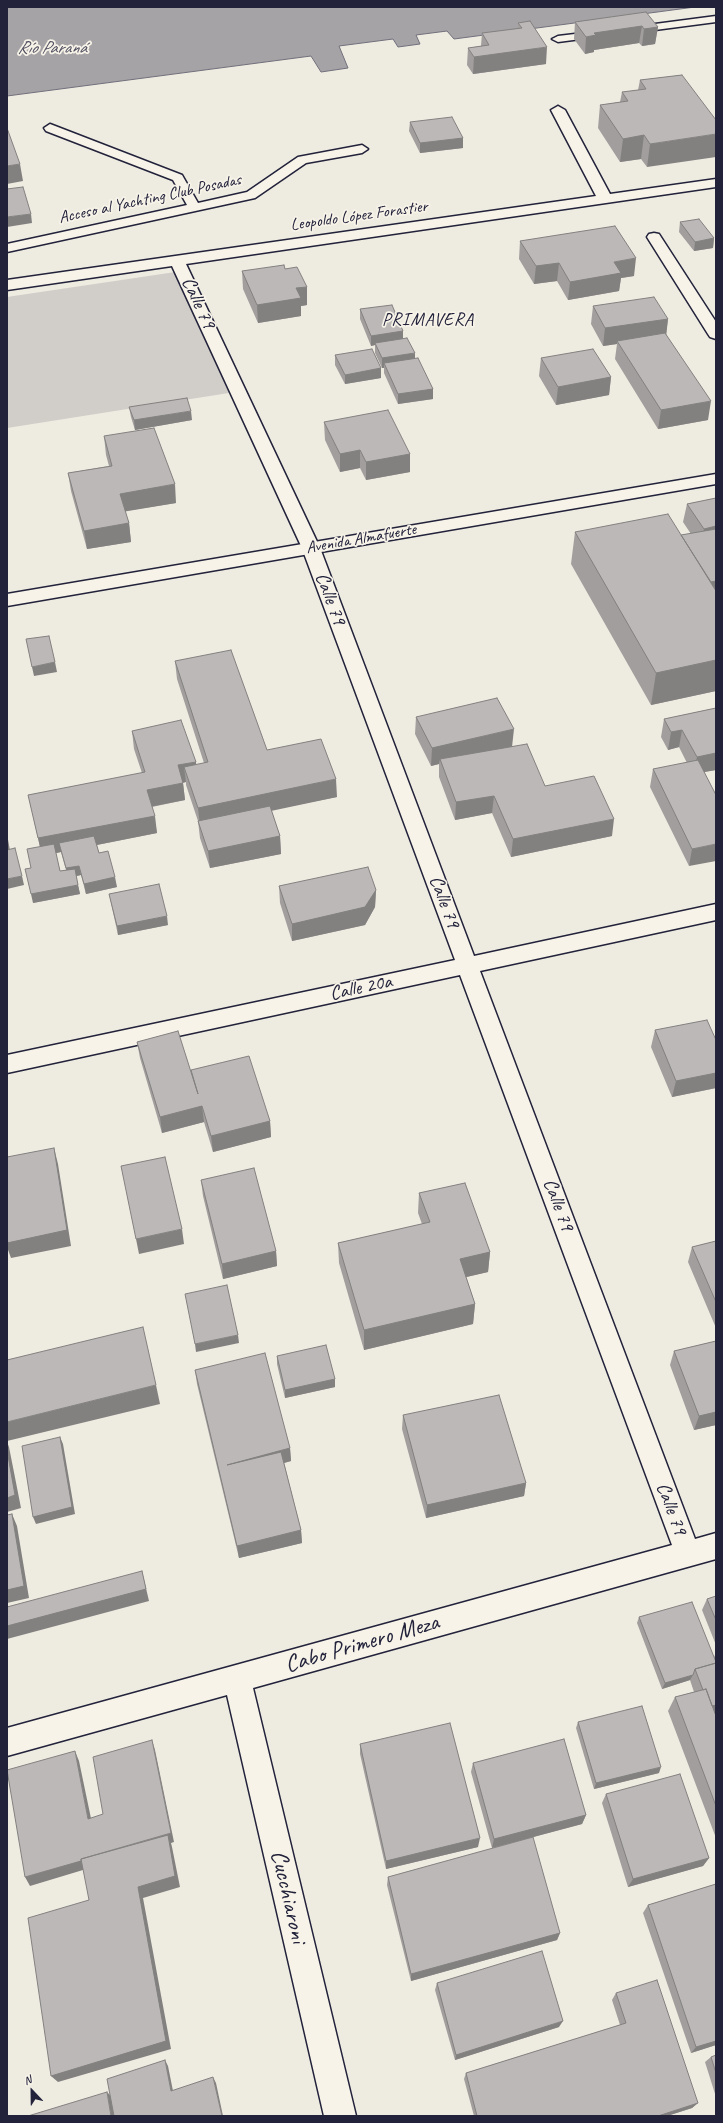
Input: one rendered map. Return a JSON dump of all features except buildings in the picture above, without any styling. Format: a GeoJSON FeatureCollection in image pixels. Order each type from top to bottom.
{"type":"FeatureCollection","features":[{"type":"Feature","properties":{"kind":"street"},"geometry":{"type":"LineString","coordinates":[[558,110],[604,199]]}},
{"type":"Feature","properties":{"kind":"street","name":"Leopoldo López Forastier"},"geometry":{"type":"LineString","coordinates":[[7,285],[716,183]]}},
{"type":"Feature","properties":{"kind":"street"},"geometry":{"type":"LineString","coordinates":[[654,237],[716,334]]}},
{"type":"Feature","properties":{"kind":"street","name":"Calle 79"},"geometry":{"type":"LineString","coordinates":[[177,260],[311,548],[688,1554]]}},
{"type":"Feature","properties":{"kind":"street","name":"Avenida Almafuerte"},"geometry":{"type":"LineString","coordinates":[[7,600],[716,479]]}},
{"type":"Feature","properties":{"kind":"street","name":"Calle 20a"},"geometry":{"type":"LineString","coordinates":[[7,1064],[716,912]]}},
{"type":"Feature","properties":{"kind":"street","name":"Cabo Primero Meza"},"geometry":{"type":"LineString","coordinates":[[7,1742],[716,1546]]}},
{"type":"Feature","properties":{"kind":"street","name":"Cucchiaroni"},"geometry":{"type":"LineString","coordinates":[[237,1679],[340,2116]]}},
{"type":"Feature","properties":{"kind":"lane"},"geometry":{"type":"LineString","coordinates":[[623,31],[716,19]]}},
{"type":"Feature","properties":{"kind":"lane"},"geometry":{"type":"LineString","coordinates":[[558,39],[608,33]]}},
{"type":"Feature","properties":{"kind":"lane"},"geometry":{"type":"LineString","coordinates":[[50,128],[178,178],[194,207]]}},
{"type":"Feature","properties":{"kind":"lane","name":"Acceso al Yachting Club Posadas"},"geometry":{"type":"LineString","coordinates":[[7,248],[251,195],[302,160],[362,149]]}},
{"type":"Feature","properties":{"kind":"shaded area"},"geometry":{"type":"Polygon","coordinates":[[[189,270],[235,392],[7,428],[7,297],[189,270]]]}},
{"type":"Feature","properties":{"kind":"water","name":"Río Paraná"},"geometry":{"type":"Polygon","coordinates":[[[7,7],[695,7],[454,39],[447,31],[416,35],[420,44],[398,47],[393,39],[339,46],[348,68],[321,72],[311,56],[7,96],[7,7]]]}},
{"type":"Feature","properties":{"kind":"district","name":"PRIMAVERA"},"geometry":{"type":"Point","coordinates":[428,320]}}]}
